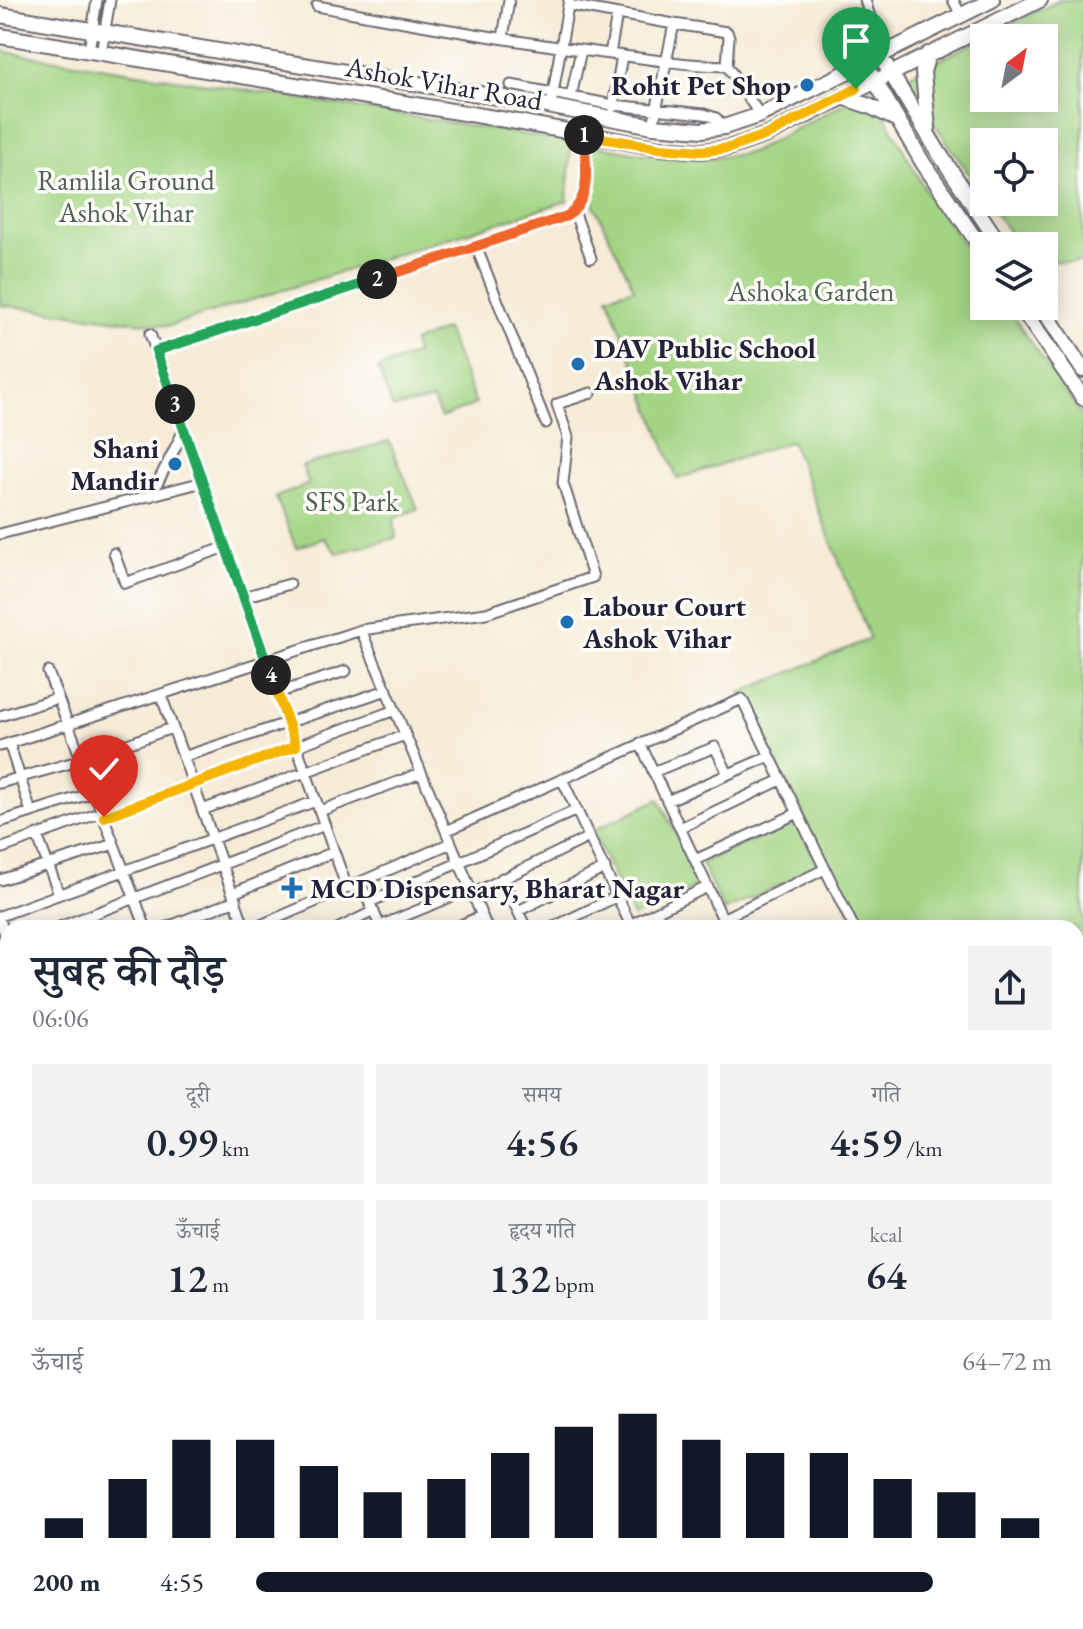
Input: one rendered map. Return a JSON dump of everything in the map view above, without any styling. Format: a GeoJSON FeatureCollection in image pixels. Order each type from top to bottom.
{"type":"FeatureCollection","features":[{"type":"Feature","properties":{"kind":"main road","name":"Ashok Vihar Road"},"geometry":{"type":"LineString","coordinates":[[0,15],[552,100],[612,111],[653,126],[702,130],[724,127],[760,115],[992,0]]}},
{"type":"Feature","properties":{"kind":"main road","name":"Ashok Vihar Road"},"geometry":{"type":"LineString","coordinates":[[0,36],[660,148],[702,151],[729,148],[769,134],[1040,0]]}},
{"type":"Feature","properties":{"kind":"main road"},"geometry":{"type":"LineString","coordinates":[[881,54],[930,139],[992,232]]}},
{"type":"Feature","properties":{"kind":"main road"},"geometry":{"type":"LineString","coordinates":[[928,54],[923,72],[930,139]]}},
{"type":"Feature","properties":{"kind":"main road"},"geometry":{"type":"LineString","coordinates":[[864,62],[923,163],[970,232]]}},
{"type":"Feature","properties":{"kind":"main road"},"geometry":{"type":"LineString","coordinates":[[842,97],[898,120]]}},
{"type":"Feature","properties":{"kind":"main road"},"geometry":{"type":"LineString","coordinates":[[1030,320],[1083,398]]}},
{"type":"Feature","properties":{"kind":"main road"},"geometry":{"type":"LineString","coordinates":[[1050,320],[1083,370]]}},
{"type":"Feature","properties":{"kind":"street"},"geometry":{"type":"LineString","coordinates":[[95,52],[97,0]]}},
{"type":"Feature","properties":{"kind":"street"},"geometry":{"type":"LineString","coordinates":[[98,31],[110,0]]}},
{"type":"Feature","properties":{"kind":"street"},"geometry":{"type":"LineString","coordinates":[[359,14],[361,0]]}},
{"type":"Feature","properties":{"kind":"street"},"geometry":{"type":"LineString","coordinates":[[503,38],[509,0]]}},
{"type":"Feature","properties":{"kind":"street"},"geometry":{"type":"LineString","coordinates":[[865,0],[881,54]]}},
{"type":"Feature","properties":{"kind":"street"},"geometry":{"type":"LineString","coordinates":[[953,0],[961,15]]}},
{"type":"Feature","properties":{"kind":"street"},"geometry":{"type":"LineString","coordinates":[[552,100],[568,2],[617,14],[727,32],[727,66],[760,115]]}},
{"type":"Feature","properties":{"kind":"street"},"geometry":{"type":"LineString","coordinates":[[317,6],[581,50],[667,62],[727,66]]}},
{"type":"Feature","properties":{"kind":"street"},"geometry":{"type":"LineString","coordinates":[[610,54],[617,14]]}},
{"type":"Feature","properties":{"kind":"street"},"geometry":{"type":"LineString","coordinates":[[653,126],[674,24]]}},
{"type":"Feature","properties":{"kind":"street"},"geometry":{"type":"LineString","coordinates":[[571,97],[581,50]]}},
{"type":"Feature","properties":{"kind":"street"},"geometry":{"type":"LineString","coordinates":[[612,111],[622,56]]}},
{"type":"Feature","properties":{"kind":"street"},"geometry":{"type":"LineString","coordinates":[[511,85],[552,100],[571,97],[612,111],[704,114],[716,118],[724,127]]}},
{"type":"Feature","properties":{"kind":"street"},"geometry":{"type":"LineString","coordinates":[[156,351],[567,216],[581,204],[586,187],[584,134]]}},
{"type":"Feature","properties":{"kind":"street"},"geometry":{"type":"LineString","coordinates":[[574,211],[591,258]]}},
{"type":"Feature","properties":{"kind":"street"},"geometry":{"type":"LineString","coordinates":[[476,246],[546,423]]}},
{"type":"Feature","properties":{"kind":"street"},"geometry":{"type":"LineString","coordinates":[[150,334],[347,888]]}},
{"type":"Feature","properties":{"kind":"street"},"geometry":{"type":"LineString","coordinates":[[31,812],[4,745],[361,630],[486,613],[593,577],[563,483],[568,437],[557,404],[591,393]]}},
{"type":"Feature","properties":{"kind":"street"},"geometry":{"type":"LineString","coordinates":[[151,496],[184,430]]}},
{"type":"Feature","properties":{"kind":"street"},"geometry":{"type":"LineString","coordinates":[[0,534],[203,482]]}},
{"type":"Feature","properties":{"kind":"street"},"geometry":{"type":"LineString","coordinates":[[114,553],[125,583],[226,547]]}},
{"type":"Feature","properties":{"kind":"street"},"geometry":{"type":"LineString","coordinates":[[243,597],[290,584]]}},
{"type":"Feature","properties":{"kind":"street"},"geometry":{"type":"LineString","coordinates":[[361,630],[483,920]]}},
{"type":"Feature","properties":{"kind":"street"},"geometry":{"type":"LineString","coordinates":[[277,693],[346,671]]}},
{"type":"Feature","properties":{"kind":"street"},"geometry":{"type":"LineString","coordinates":[[48,672],[143,920]]}},
{"type":"Feature","properties":{"kind":"street"},"geometry":{"type":"LineString","coordinates":[[183,757],[387,690]]}},
{"type":"Feature","properties":{"kind":"street"},"geometry":{"type":"LineString","coordinates":[[161,695],[242,920]]}},
{"type":"Feature","properties":{"kind":"street"},"geometry":{"type":"LineString","coordinates":[[0,716],[58,698]]}},
{"type":"Feature","properties":{"kind":"street"},"geometry":{"type":"LineString","coordinates":[[446,831],[741,699],[850,920]]}},
{"type":"Feature","properties":{"kind":"street"},"geometry":{"type":"LineString","coordinates":[[0,849],[395,710]]}},
{"type":"Feature","properties":{"kind":"street"},"geometry":{"type":"LineString","coordinates":[[0,783],[82,760],[172,728]]}},
{"type":"Feature","properties":{"kind":"street"},"geometry":{"type":"LineString","coordinates":[[202,810],[405,735]]}},
{"type":"Feature","properties":{"kind":"street"},"geometry":{"type":"LineString","coordinates":[[640,743],[723,920]]}},
{"type":"Feature","properties":{"kind":"street"},"geometry":{"type":"LineString","coordinates":[[653,772],[715,747],[728,774]]}},
{"type":"Feature","properties":{"kind":"street"},"geometry":{"type":"LineString","coordinates":[[667,801],[770,756]]}},
{"type":"Feature","properties":{"kind":"street"},"geometry":{"type":"LineString","coordinates":[[0,918],[212,837],[421,773]]}},
{"type":"Feature","properties":{"kind":"street"},"geometry":{"type":"LineString","coordinates":[[562,779],[627,920]]}},
{"type":"Feature","properties":{"kind":"street"},"geometry":{"type":"LineString","coordinates":[[680,828],[781,780]]}},
{"type":"Feature","properties":{"kind":"street"},"geometry":{"type":"LineString","coordinates":[[0,822],[95,792]]}},
{"type":"Feature","properties":{"kind":"street"},"geometry":{"type":"LineString","coordinates":[[351,920],[372,906],[459,863],[577,810]]}},
{"type":"Feature","properties":{"kind":"street"},"geometry":{"type":"LineString","coordinates":[[695,860],[798,813]]}},
{"type":"Feature","properties":{"kind":"street"},"geometry":{"type":"LineString","coordinates":[[78,920],[325,825]]}},
{"type":"Feature","properties":{"kind":"street"},"geometry":{"type":"LineString","coordinates":[[37,835],[59,894]]}},
{"type":"Feature","properties":{"kind":"street"},"geometry":{"type":"LineString","coordinates":[[398,920],[502,878],[589,837]]}},
{"type":"Feature","properties":{"kind":"street"},"geometry":{"type":"LineString","coordinates":[[283,920],[360,882],[451,843]]}},
{"type":"Feature","properties":{"kind":"street"},"geometry":{"type":"LineString","coordinates":[[0,880],[114,844]]}},
{"type":"Feature","properties":{"kind":"street"},"geometry":{"type":"LineString","coordinates":[[183,920],[334,852]]}},
{"type":"Feature","properties":{"kind":"street"},"geometry":{"type":"LineString","coordinates":[[518,911],[605,868]]}},
{"type":"Feature","properties":{"kind":"street"},"geometry":{"type":"LineString","coordinates":[[730,920],[825,869]]}},
{"type":"Feature","properties":{"kind":"street"},"geometry":{"type":"LineString","coordinates":[[502,878],[522,920]]}},
{"type":"Feature","properties":{"kind":"street"},"geometry":{"type":"LineString","coordinates":[[360,882],[378,920]]}},
{"type":"Feature","properties":{"kind":"street"},"geometry":{"type":"LineString","coordinates":[[643,920],[707,887]]}},
{"type":"Feature","properties":{"kind":"street"},"geometry":{"type":"LineString","coordinates":[[570,920],[618,896]]}},
{"type":"Feature","properties":{"kind":"street"},"geometry":{"type":"LineString","coordinates":[[472,920],[481,916]]}},
{"type":"Feature","properties":{"kind":"green space"},"geometry":{"type":"Polygon","coordinates":[[[1060,0],[1083,0],[1083,262],[1058,261],[1058,232],[1008,232],[998,216],[1058,216],[1058,128],[970,128],[970,176],[903,78],[970,45],[970,112],[1058,112],[1058,24],[1012,24],[1060,0]]]}},
{"type":"Feature","properties":{"kind":"green space","name":"Ramlila Ground Ashok Vihar"},"geometry":{"type":"Polygon","coordinates":[[[0,51],[571,142],[567,201],[169,326],[0,305],[0,51]]]}},
{"type":"Feature","properties":{"kind":"green space","name":"Ashoka Garden"},"geometry":{"type":"Polygon","coordinates":[[[871,89],[925,190],[970,254],[970,320],[1016,320],[1083,417],[1083,920],[855,920],[740,693],[870,639],[791,441],[677,479],[608,296],[634,288],[592,201],[592,145],[663,157],[711,159],[752,152],[871,89]]]}},
{"type":"Feature","properties":{"kind":"green space"},"geometry":{"type":"Polygon","coordinates":[[[446,329],[476,404],[441,418],[433,400],[393,408],[378,369],[416,354],[413,342],[446,329]]]}},
{"type":"Feature","properties":{"kind":"green space","name":"SFS Park"},"geometry":{"type":"Polygon","coordinates":[[[389,441],[418,509],[394,518],[396,538],[337,553],[324,538],[296,548],[276,497],[309,484],[302,466],[389,441]]]}},
{"type":"Feature","properties":{"kind":"green space"},"geometry":{"type":"Polygon","coordinates":[[[659,799],[700,885],[633,917],[592,831],[659,799]]]}},
{"type":"Feature","properties":{"kind":"green space"},"geometry":{"type":"Polygon","coordinates":[[[796,821],[819,867],[724,911],[701,863],[796,821]]]}},
{"type":"Feature","properties":{"kind":"place","name":"Rohit Pet Shop"},"geometry":{"type":"Point","coordinates":[807,85]}},
{"type":"Feature","properties":{"kind":"place","name":"DAV Public School Ashok Vihar"},"geometry":{"type":"Point","coordinates":[578,364]}},
{"type":"Feature","properties":{"kind":"place","name":"Shani Mandir"},"geometry":{"type":"Point","coordinates":[175,464]}},
{"type":"Feature","properties":{"kind":"place","name":"Labour Court Ashok Vihar"},"geometry":{"type":"Point","coordinates":[567,622]}},
{"type":"Feature","properties":{"kind":"place","name":"MCD Dispensary, Bharat Nagar"},"geometry":{"type":"Point","coordinates":[292,888]}},
{"type":"Feature","properties":{"kind":"route"},"geometry":{"type":"LineString","coordinates":[[104,817],[296,746],[156,351],[567,216],[581,204],[586,187],[584,134],[660,148],[702,151],[729,148],[769,134],[856,89]]}}]}
